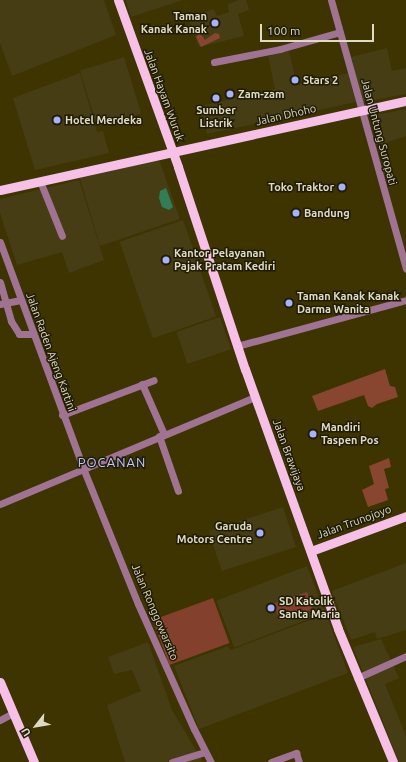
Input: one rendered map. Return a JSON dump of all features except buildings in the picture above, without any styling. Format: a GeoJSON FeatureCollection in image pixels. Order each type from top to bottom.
{"type":"FeatureCollection","features":[{"type":"Feature","properties":{"kind":"main road","name":"Jalan Hayam Wuruk"},"geometry":{"type":"LineString","coordinates":[[118,0],[172,152]]}},
{"type":"Feature","properties":{"kind":"main road","name":"Jalan Dhoho"},"geometry":{"type":"LineString","coordinates":[[0,190],[406,101]]}},
{"type":"Feature","properties":{"kind":"main road","name":"Jalan Brawijaya"},"geometry":{"type":"LineString","coordinates":[[172,152],[255,397],[357,678],[393,762]]}},
{"type":"Feature","properties":{"kind":"main road","name":"Jalan Trunojoyo"},"geometry":{"type":"LineString","coordinates":[[311,551],[406,516]]}},
{"type":"Feature","properties":{"kind":"main road"},"geometry":{"type":"LineString","coordinates":[[0,682],[34,762]]}},
{"type":"Feature","properties":{"kind":"street","name":"Jalan Untung Suropati"},"geometry":{"type":"LineString","coordinates":[[331,0],[406,269]]}},
{"type":"Feature","properties":{"kind":"street"},"geometry":{"type":"LineString","coordinates":[[214,62],[280,49],[340,32]]}},
{"type":"Feature","properties":{"kind":"street"},"geometry":{"type":"LineString","coordinates":[[40,181],[62,236]]}},
{"type":"Feature","properties":{"kind":"street","name":"Jalan Raden Ajeng Kartini"},"geometry":{"type":"LineString","coordinates":[[0,242],[62,415],[83,468]]}},
{"type":"Feature","properties":{"kind":"street"},"geometry":{"type":"LineString","coordinates":[[0,282],[3,304],[19,334],[33,334]]}},
{"type":"Feature","properties":{"kind":"street"},"geometry":{"type":"LineString","coordinates":[[3,304],[21,300]]}},
{"type":"Feature","properties":{"kind":"street"},"geometry":{"type":"LineString","coordinates":[[237,346],[406,300]]}},
{"type":"Feature","properties":{"kind":"street"},"geometry":{"type":"LineString","coordinates":[[62,415],[154,380]]}},
{"type":"Feature","properties":{"kind":"street"},"geometry":{"type":"LineString","coordinates":[[142,384],[161,435],[178,491]]}},
{"type":"Feature","properties":{"kind":"street"},"geometry":{"type":"LineString","coordinates":[[0,504],[161,435],[255,397]]}},
{"type":"Feature","properties":{"kind":"street","name":"Jalan Ronggowarsito"},"geometry":{"type":"LineString","coordinates":[[83,468],[141,611],[205,752],[211,762]]}},
{"type":"Feature","properties":{"kind":"street"},"geometry":{"type":"LineString","coordinates":[[357,678],[406,656]]}},
{"type":"Feature","properties":{"kind":"street"},"geometry":{"type":"LineString","coordinates":[[0,720],[13,713]]}},
{"type":"Feature","properties":{"kind":"street"},"geometry":{"type":"LineString","coordinates":[[172,762],[205,752]]}},
{"type":"Feature","properties":{"kind":"street"},"geometry":{"type":"LineString","coordinates":[[271,762],[296,753],[299,762]]}},
{"type":"Feature","properties":{"kind":"shaded area"},"geometry":{"type":"Polygon","coordinates":[[[0,0],[104,0],[116,35],[12,76],[0,43],[0,0]]]}},
{"type":"Feature","properties":{"kind":"shaded area"},"geometry":{"type":"Polygon","coordinates":[[[126,0],[183,0],[131,17],[126,0]]]}},
{"type":"Feature","properties":{"kind":"shaded area","name":"Taman Kanak Kanak"},"geometry":{"type":"Polygon","coordinates":[[[239,0],[246,0],[249,10],[238,14],[244,36],[199,47],[188,17],[214,9],[217,16],[229,12],[228,4],[239,0]]]}},
{"type":"Feature","properties":{"kind":"shaded area"},"geometry":{"type":"Polygon","coordinates":[[[200,33],[205,40],[215,33],[219,34],[220,38],[201,47],[196,37],[200,33]]]}},
{"type":"Feature","properties":{"kind":"shaded area"},"geometry":{"type":"Polygon","coordinates":[[[387,48],[392,71],[406,68],[406,94],[363,102],[351,57],[387,48]]]}},
{"type":"Feature","properties":{"kind":"shaded area"},"geometry":{"type":"Polygon","coordinates":[[[289,51],[297,85],[348,73],[356,102],[207,134],[200,106],[275,89],[268,56],[289,51]]]}},
{"type":"Feature","properties":{"kind":"shaded area"},"geometry":{"type":"Polygon","coordinates":[[[124,57],[141,113],[97,127],[80,70],[124,57]]]}},
{"type":"Feature","properties":{"kind":"shaded area","name":"Hotel Merdeka"},"geometry":{"type":"Polygon","coordinates":[[[80,73],[97,132],[103,131],[109,153],[35,170],[13,98],[80,73]]]}},
{"type":"Feature","properties":{"kind":"shaded area"},"geometry":{"type":"Polygon","coordinates":[[[406,109],[406,136],[379,145],[370,116],[406,109]]]}},
{"type":"Feature","properties":{"kind":"shaded area"},"geometry":{"type":"Polygon","coordinates":[[[153,158],[160,162],[180,219],[100,246],[79,175],[153,158]]]}},
{"type":"Feature","properties":{"kind":"shaded area"},"geometry":{"type":"Polygon","coordinates":[[[79,180],[104,260],[69,273],[62,252],[17,265],[0,213],[0,199],[79,180]]]}},
{"type":"Feature","properties":{"kind":"shaded area"},"geometry":{"type":"Polygon","coordinates":[[[166,188],[173,207],[169,210],[162,207],[159,198],[160,191],[166,188]]]}},
{"type":"Feature","properties":{"kind":"shaded area"},"geometry":{"type":"Polygon","coordinates":[[[183,220],[216,316],[153,338],[120,242],[183,220]]]}},
{"type":"Feature","properties":{"kind":"shaded area"},"geometry":{"type":"Polygon","coordinates":[[[220,317],[231,349],[188,364],[177,332],[220,317]]]}},
{"type":"Feature","properties":{"kind":"shaded area"},"geometry":{"type":"Polygon","coordinates":[[[385,369],[390,386],[395,387],[398,397],[377,404],[372,408],[368,406],[364,395],[318,411],[312,396],[385,369]]]}},
{"type":"Feature","properties":{"kind":"shaded area"},"geometry":{"type":"Polygon","coordinates":[[[389,458],[391,467],[384,469],[389,488],[385,489],[388,500],[368,507],[362,490],[374,484],[369,466],[389,458]]]}},
{"type":"Feature","properties":{"kind":"shaded area"},"geometry":{"type":"Polygon","coordinates":[[[283,507],[296,547],[222,571],[209,531],[283,507]]]}},
{"type":"Feature","properties":{"kind":"shaded area"},"geometry":{"type":"Polygon","coordinates":[[[406,563],[406,630],[377,639],[375,632],[351,640],[332,591],[406,563]]]}},
{"type":"Feature","properties":{"kind":"shaded area","name":"SD Katolik Santa Maria"},"geometry":{"type":"Polygon","coordinates":[[[307,566],[325,613],[234,647],[216,601],[307,566]]]}},
{"type":"Feature","properties":{"kind":"shaded area"},"geometry":{"type":"Polygon","coordinates":[[[307,592],[313,609],[280,620],[274,603],[307,592]]]}},
{"type":"Feature","properties":{"kind":"shaded area"},"geometry":{"type":"Polygon","coordinates":[[[213,598],[229,643],[169,665],[153,620],[213,598]]]}},
{"type":"Feature","properties":{"kind":"shaded area"},"geometry":{"type":"Polygon","coordinates":[[[326,614],[348,673],[199,729],[174,666],[228,646],[231,650],[326,614]]]}},
{"type":"Feature","properties":{"kind":"shaded area"},"geometry":{"type":"Polygon","coordinates":[[[381,639],[399,678],[385,684],[406,736],[406,762],[399,762],[353,647],[381,639]]]}},
{"type":"Feature","properties":{"kind":"shaded area"},"geometry":{"type":"Polygon","coordinates":[[[148,642],[172,710],[203,762],[125,762],[107,705],[141,691],[132,670],[114,674],[108,657],[148,642]]]}},
{"type":"Feature","properties":{"kind":"place","name":"Taman Kanak Kanak"},"geometry":{"type":"Point","coordinates":[215,23]}},
{"type":"Feature","properties":{"kind":"place","name":"Stars 2"},"geometry":{"type":"Point","coordinates":[295,80]}},
{"type":"Feature","properties":{"kind":"place","name":"Zam-zam"},"geometry":{"type":"Point","coordinates":[230,94]}},
{"type":"Feature","properties":{"kind":"place","name":"Sumber Listrik"},"geometry":{"type":"Point","coordinates":[216,98]}},
{"type":"Feature","properties":{"kind":"place","name":"Hotel Merdeka"},"geometry":{"type":"Point","coordinates":[57,120]}},
{"type":"Feature","properties":{"kind":"place","name":"Toko Traktor"},"geometry":{"type":"Point","coordinates":[342,187]}},
{"type":"Feature","properties":{"kind":"place","name":"Bandung"},"geometry":{"type":"Point","coordinates":[296,213]}},
{"type":"Feature","properties":{"kind":"place","name":"Kantor Pelayanan Pajak Pratam Kediri"},"geometry":{"type":"Point","coordinates":[166,260]}},
{"type":"Feature","properties":{"kind":"place","name":"Taman Kanak Kanak Darma Wanita"},"geometry":{"type":"Point","coordinates":[289,303]}},
{"type":"Feature","properties":{"kind":"place","name":"Mandiri Taspen Pos"},"geometry":{"type":"Point","coordinates":[313,434]}},
{"type":"Feature","properties":{"kind":"place","name":"Garuda Motors Centre"},"geometry":{"type":"Point","coordinates":[260,533]}},
{"type":"Feature","properties":{"kind":"place","name":"SD Katolik Santa Maria"},"geometry":{"type":"Point","coordinates":[271,608]}},
{"type":"Feature","properties":{"kind":"district","name":"POCANAN"},"geometry":{"type":"Point","coordinates":[112,462]}}]}
